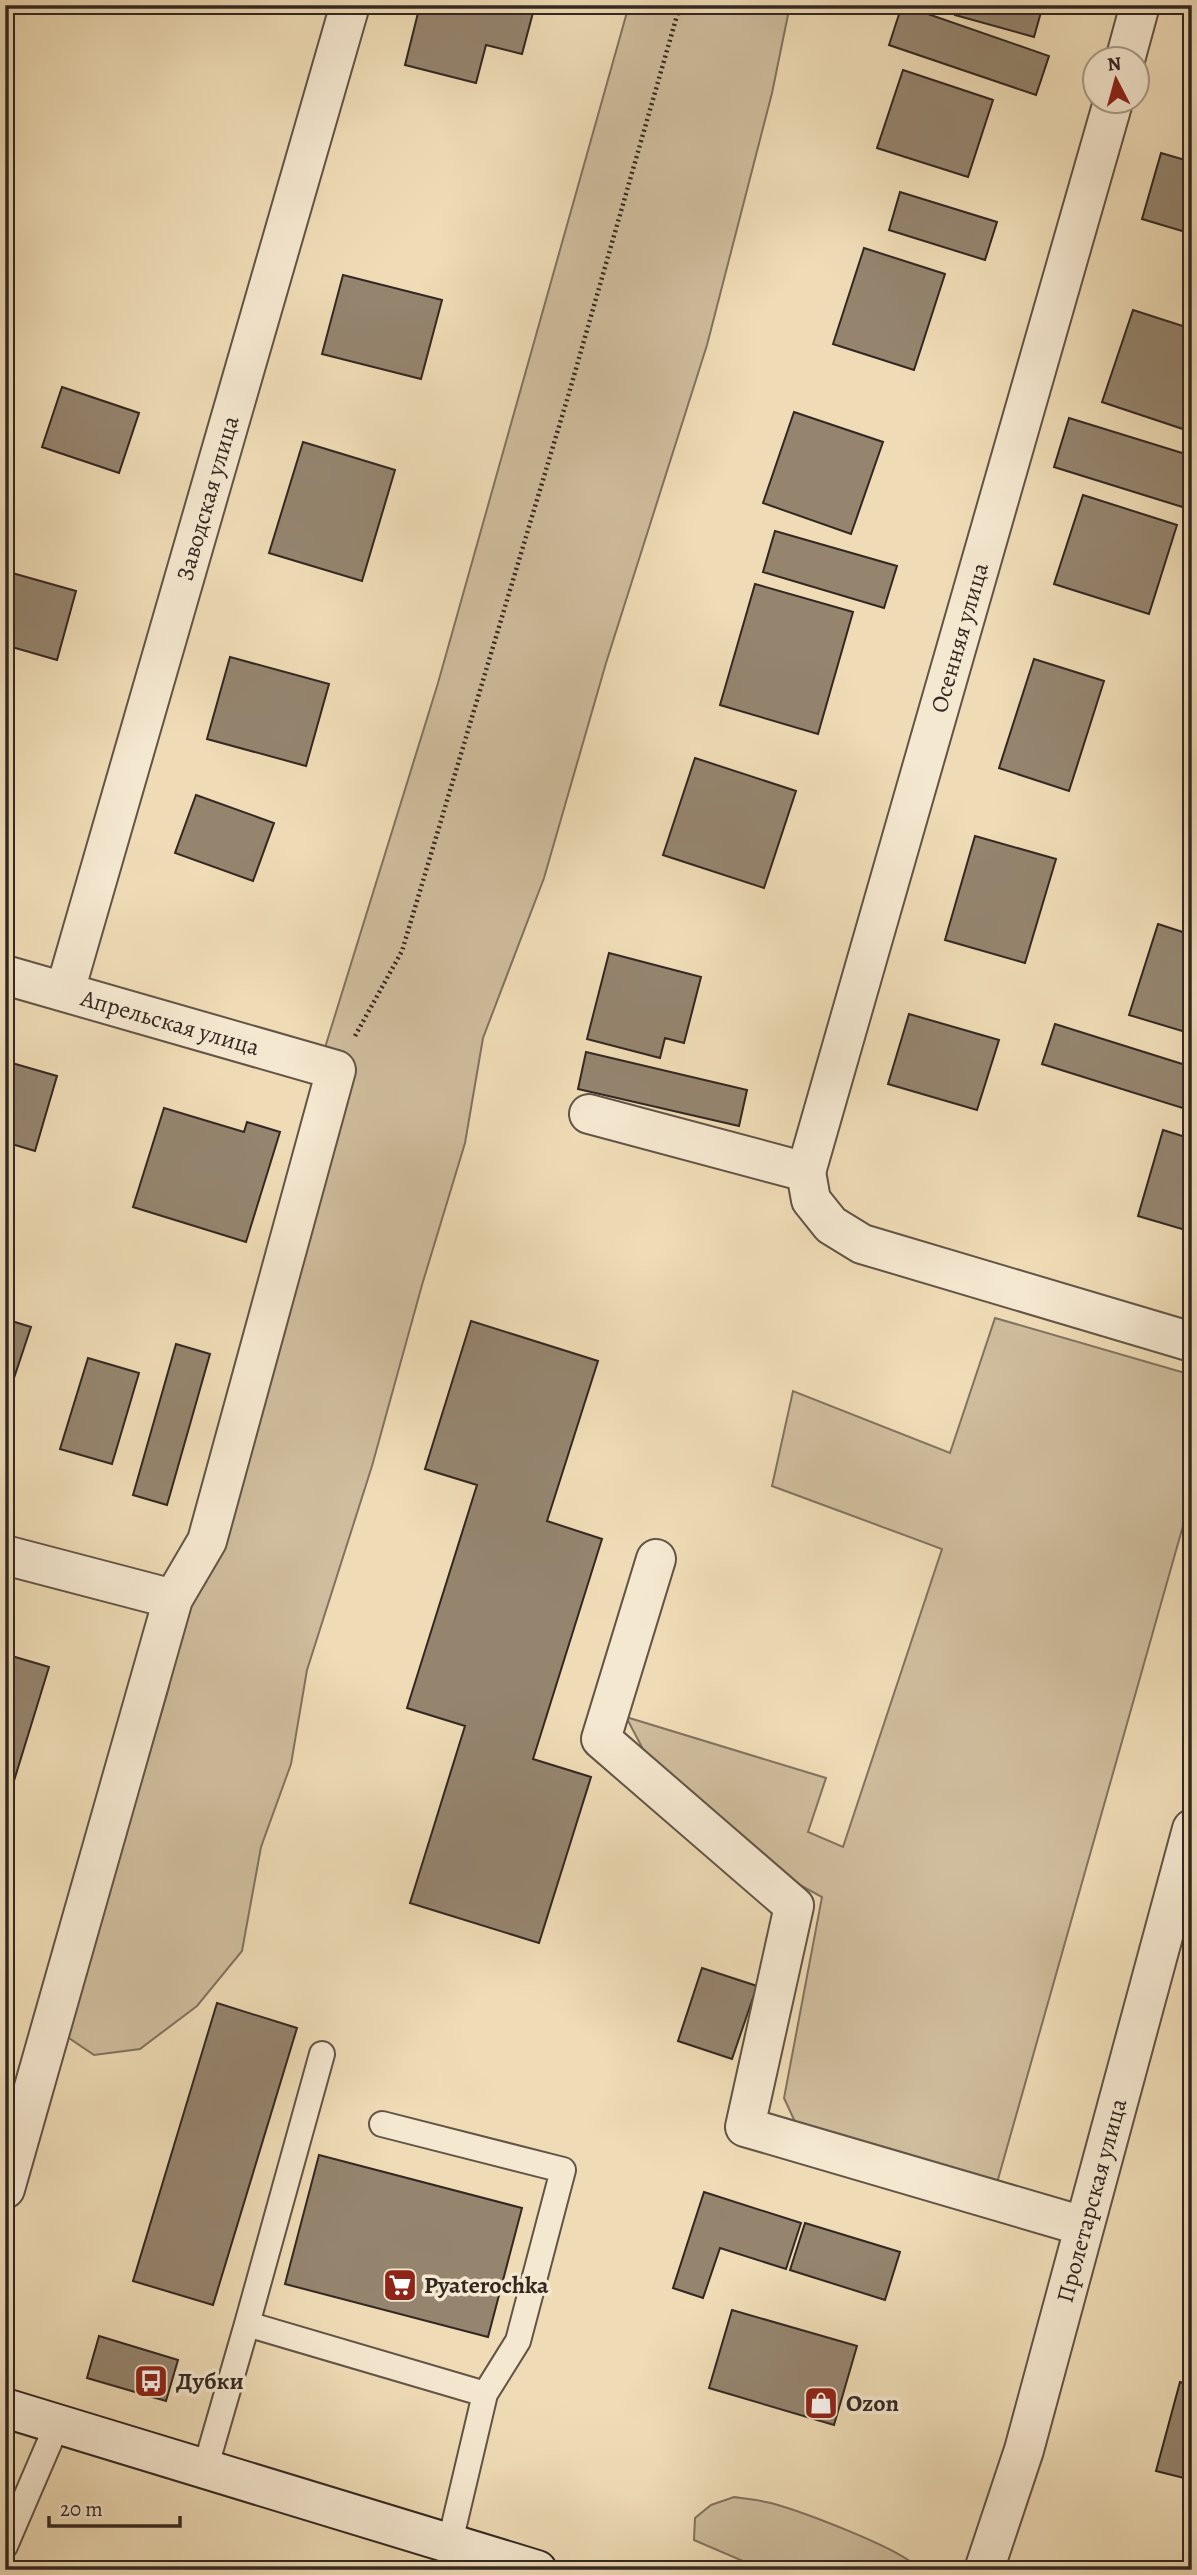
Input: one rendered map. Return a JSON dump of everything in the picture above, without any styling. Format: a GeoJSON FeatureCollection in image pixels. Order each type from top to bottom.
{"type":"FeatureCollection","features":[{"type":"Feature","properties":{"kind":"street","name":"Заводская улица"},"geometry":{"type":"LineString","coordinates":[[65,991],[350,5]]}},
{"type":"Feature","properties":{"kind":"street"},"geometry":{"type":"LineString","coordinates":[[1129,46],[1140,5]]}},
{"type":"Feature","properties":{"kind":"street","name":"Осенняя улица"},"geometry":{"type":"LineString","coordinates":[[806,1172],[1108,116]]}},
{"type":"Feature","properties":{"kind":"street","name":"Апрельская улица"},"geometry":{"type":"LineString","coordinates":[[5,975],[336,1070]]}},
{"type":"Feature","properties":{"kind":"street"},"geometry":{"type":"LineString","coordinates":[[5,2189],[173,1599],[207,1541],[336,1070]]}},
{"type":"Feature","properties":{"kind":"street"},"geometry":{"type":"LineString","coordinates":[[589,1114],[806,1172],[811,1200],[817,1208],[831,1225],[862,1244],[1192,1342]]}},
{"type":"Feature","properties":{"kind":"street"},"geometry":{"type":"LineString","coordinates":[[5,1555],[173,1599]]}},
{"type":"Feature","properties":{"kind":"street"},"geometry":{"type":"LineString","coordinates":[[656,1559],[601,1739],[794,1906],[745,2127],[1083,2226]]}},
{"type":"Feature","properties":{"kind":"street","name":"Пролетарская улица"},"geometry":{"type":"LineString","coordinates":[[984,2570],[1024,2450],[1192,1829]]}},
{"type":"Feature","properties":{"kind":"street"},"geometry":{"type":"LineString","coordinates":[[5,2408],[450,2542],[518,2567]]}},
{"type":"Feature","properties":{"kind":"lane"},"geometry":{"type":"LineString","coordinates":[[205,2469],[322,2054]]}},
{"type":"Feature","properties":{"kind":"lane"},"geometry":{"type":"LineString","coordinates":[[382,2124],[563,2170],[518,2341],[485,2394],[450,2542]]}},
{"type":"Feature","properties":{"kind":"lane"},"geometry":{"type":"LineString","coordinates":[[247,2324],[485,2394]]}},
{"type":"Feature","properties":{"kind":"lane"},"geometry":{"type":"LineString","coordinates":[[5,2546],[57,2425]]}},
{"type":"Feature","properties":{"kind":"path"},"geometry":{"type":"LineString","coordinates":[[336,1070],[402,951],[565,406],[680,5]]}},
{"type":"Feature","properties":{"kind":"shaded area"},"geometry":{"type":"Polygon","coordinates":[[[629,5],[790,5],[772,93],[707,345],[606,663],[544,878],[483,1038],[465,1143],[372,1466],[307,1670],[291,1764],[261,1847],[242,1951],[197,2006],[140,2049],[94,2055],[66,2036],[169,1687],[183,1552],[214,1457],[310,1096],[438,683],[629,5]]]}},
{"type":"Feature","properties":{"kind":"shaded area"},"geometry":{"type":"Polygon","coordinates":[[[995,1318],[1192,1375],[1192,1494],[993,2197],[796,2124],[784,2098],[822,1897],[714,1838],[663,1787],[626,1717],[826,1778],[808,1832],[843,1847],[942,1549],[772,1486],[793,1391],[950,1453],[995,1318]]]}},
{"type":"Feature","properties":{"kind":"shaded area"},"geometry":{"type":"Polygon","coordinates":[[[734,2497],[771,2503],[827,2522],[894,2552],[920,2570],[764,2570],[694,2540],[695,2518],[711,2505],[734,2497]]]}},
{"type":"Feature","properties":{"kind":"building"},"geometry":{"type":"Polygon","coordinates":[[[420,5],[535,5],[522,54],[486,45],[476,83],[405,65],[420,5]]]}},
{"type":"Feature","properties":{"kind":"building"},"geometry":{"type":"Polygon","coordinates":[[[902,5],[1049,56],[1036,95],[889,45],[902,5]]]}},
{"type":"Feature","properties":{"kind":"building"},"geometry":{"type":"Polygon","coordinates":[[[958,5],[1043,5],[1034,37],[955,15],[958,5]]]}},
{"type":"Feature","properties":{"kind":"building"},"geometry":{"type":"Polygon","coordinates":[[[903,70],[993,100],[968,177],[877,148],[903,70]]]}},
{"type":"Feature","properties":{"kind":"building"},"geometry":{"type":"Polygon","coordinates":[[[1161,153],[1192,162],[1192,234],[1142,219],[1161,153]]]}},
{"type":"Feature","properties":{"kind":"building"},"geometry":{"type":"Polygon","coordinates":[[[900,192],[997,222],[985,260],[889,230],[900,192]]]}},
{"type":"Feature","properties":{"kind":"building"},"geometry":{"type":"Polygon","coordinates":[[[864,248],[945,274],[914,370],[833,344],[864,248]]]}},
{"type":"Feature","properties":{"kind":"building"},"geometry":{"type":"Polygon","coordinates":[[[343,275],[442,300],[421,379],[322,354],[343,275]]]}},
{"type":"Feature","properties":{"kind":"building"},"geometry":{"type":"Polygon","coordinates":[[[1133,310],[1192,329],[1192,432],[1102,402],[1133,310]]]}},
{"type":"Feature","properties":{"kind":"building"},"geometry":{"type":"Polygon","coordinates":[[[62,387],[139,413],[119,473],[42,447],[62,387]]]}},
{"type":"Feature","properties":{"kind":"building"},"geometry":{"type":"Polygon","coordinates":[[[794,412],[883,442],[851,534],[763,503],[794,412]]]}},
{"type":"Feature","properties":{"kind":"building"},"geometry":{"type":"Polygon","coordinates":[[[1069,418],[1192,456],[1192,510],[1054,467],[1069,418]]]}},
{"type":"Feature","properties":{"kind":"building"},"geometry":{"type":"Polygon","coordinates":[[[303,442],[395,470],[362,581],[269,553],[303,442]]]}},
{"type":"Feature","properties":{"kind":"building"},"geometry":{"type":"Polygon","coordinates":[[[1083,495],[1177,525],[1149,614],[1054,584],[1083,495]]]}},
{"type":"Feature","properties":{"kind":"building"},"geometry":{"type":"Polygon","coordinates":[[[775,531],[897,566],[884,608],[763,572],[775,531]]]}},
{"type":"Feature","properties":{"kind":"building"},"geometry":{"type":"Polygon","coordinates":[[[5,571],[76,591],[57,660],[5,645],[5,571]]]}},
{"type":"Feature","properties":{"kind":"building"},"geometry":{"type":"Polygon","coordinates":[[[755,584],[853,612],[818,734],[720,705],[755,584]]]}},
{"type":"Feature","properties":{"kind":"building"},"geometry":{"type":"Polygon","coordinates":[[[230,657],[329,684],[306,766],[207,739],[230,657]]]}},
{"type":"Feature","properties":{"kind":"building"},"geometry":{"type":"Polygon","coordinates":[[[1034,659],[1104,681],[1069,791],[999,768],[1034,659]]]}},
{"type":"Feature","properties":{"kind":"building"},"geometry":{"type":"Polygon","coordinates":[[[695,758],[796,791],[764,888],[663,855],[695,758]]]}},
{"type":"Feature","properties":{"kind":"building"},"geometry":{"type":"Polygon","coordinates":[[[196,795],[274,823],[253,881],[175,853],[196,795]]]}},
{"type":"Feature","properties":{"kind":"building"},"geometry":{"type":"Polygon","coordinates":[[[975,836],[1056,859],[1025,963],[945,940],[975,836]]]}},
{"type":"Feature","properties":{"kind":"building"},"geometry":{"type":"Polygon","coordinates":[[[1158,924],[1192,935],[1192,1034],[1129,1015],[1158,924]]]}},
{"type":"Feature","properties":{"kind":"building"},"geometry":{"type":"Polygon","coordinates":[[[609,953],[701,977],[684,1043],[665,1038],[660,1058],[587,1039],[609,953]]]}},
{"type":"Feature","properties":{"kind":"building"},"geometry":{"type":"Polygon","coordinates":[[[909,1014],[999,1040],[977,1110],[888,1084],[909,1014]]]}},
{"type":"Feature","properties":{"kind":"building"},"geometry":{"type":"Polygon","coordinates":[[[1055,1024],[1192,1067],[1192,1111],[1042,1064],[1055,1024]]]}},
{"type":"Feature","properties":{"kind":"building"},"geometry":{"type":"Polygon","coordinates":[[[586,1052],[747,1090],[739,1126],[578,1089],[586,1052]]]}},
{"type":"Feature","properties":{"kind":"building"},"geometry":{"type":"Polygon","coordinates":[[[5,1061],[57,1076],[35,1151],[5,1142],[5,1061]]]}},
{"type":"Feature","properties":{"kind":"building"},"geometry":{"type":"Polygon","coordinates":[[[164,1108],[244,1132],[247,1122],[280,1132],[246,1242],[133,1207],[164,1108]]]}},
{"type":"Feature","properties":{"kind":"building"},"geometry":{"type":"Polygon","coordinates":[[[1163,1130],[1192,1139],[1192,1232],[1138,1216],[1163,1130]]]}},
{"type":"Feature","properties":{"kind":"building"},"geometry":{"type":"Polygon","coordinates":[[[5,1319],[31,1327],[5,1405],[5,1319]]]}},
{"type":"Feature","properties":{"kind":"building"},"geometry":{"type":"Polygon","coordinates":[[[471,1321],[598,1361],[547,1521],[602,1539],[533,1759],[591,1777],[539,1943],[410,1903],[465,1726],[407,1708],[477,1485],[425,1469],[471,1321]]]}},
{"type":"Feature","properties":{"kind":"building"},"geometry":{"type":"Polygon","coordinates":[[[176,1344],[210,1354],[167,1505],[133,1495],[176,1344]]]}},
{"type":"Feature","properties":{"kind":"building"},"geometry":{"type":"Polygon","coordinates":[[[88,1358],[139,1373],[112,1464],[60,1449],[88,1358]]]}},
{"type":"Feature","properties":{"kind":"building"},"geometry":{"type":"Polygon","coordinates":[[[5,1654],[49,1667],[5,1810],[5,1654]]]}},
{"type":"Feature","properties":{"kind":"building"},"geometry":{"type":"Polygon","coordinates":[[[702,1968],[757,1986],[732,2059],[678,2041],[702,1968]]]}},
{"type":"Feature","properties":{"kind":"building"},"geometry":{"type":"Polygon","coordinates":[[[217,2003],[297,2028],[213,2305],[133,2281],[217,2003]]]}},
{"type":"Feature","properties":{"kind":"building"},"geometry":{"type":"Polygon","coordinates":[[[319,2155],[522,2208],[488,2337],[285,2284],[319,2155]]]}},
{"type":"Feature","properties":{"kind":"building"},"geometry":{"type":"Polygon","coordinates":[[[704,2192],[801,2223],[786,2269],[720,2248],[703,2298],[673,2288],[704,2192]]]}},
{"type":"Feature","properties":{"kind":"building"},"geometry":{"type":"Polygon","coordinates":[[[805,2223],[900,2252],[885,2300],[790,2270],[805,2223]]]}},
{"type":"Feature","properties":{"kind":"building"},"geometry":{"type":"Polygon","coordinates":[[[732,2310],[857,2346],[834,2425],[709,2388],[732,2310]]]}},
{"type":"Feature","properties":{"kind":"building"},"geometry":{"type":"Polygon","coordinates":[[[99,2336],[178,2360],[166,2401],[87,2378],[99,2336]]]}},
{"type":"Feature","properties":{"kind":"building"},"geometry":{"type":"Polygon","coordinates":[[[1180,2382],[1192,2386],[1192,2480],[1156,2471],[1180,2382]]]}},
{"type":"Feature","properties":{"kind":"place","name":"Pyaterochka"},"geometry":{"type":"Point","coordinates":[400,2285]}},
{"type":"Feature","properties":{"kind":"place","name":"Дубки"},"geometry":{"type":"Point","coordinates":[151,2381]}},
{"type":"Feature","properties":{"kind":"place","name":"Ozon"},"geometry":{"type":"Point","coordinates":[821,2403]}}]}
